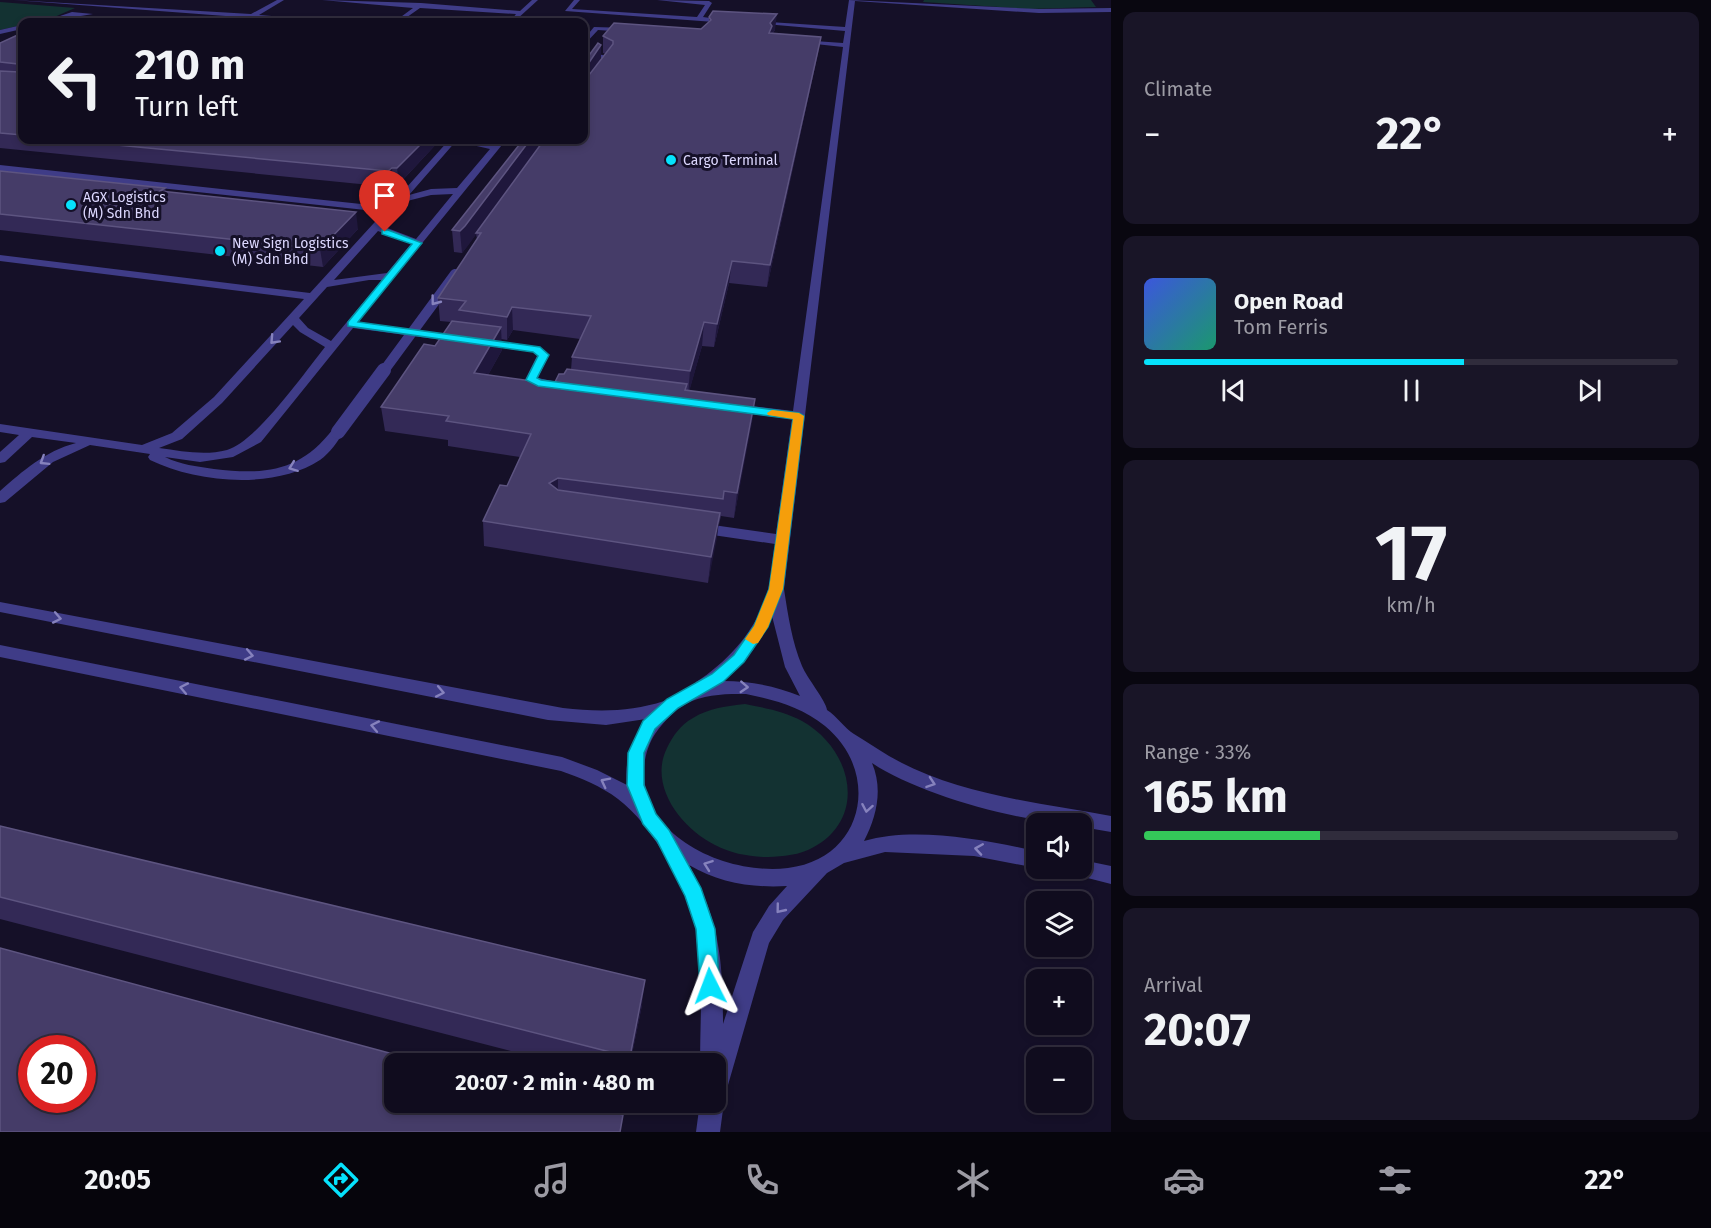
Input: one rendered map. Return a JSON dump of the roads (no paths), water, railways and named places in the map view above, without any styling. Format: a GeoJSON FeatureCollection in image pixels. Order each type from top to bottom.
{"type":"FeatureCollection","features":[{"type":"Feature","properties":{"kind":"street"},"geometry":{"type":"LineString","coordinates":[[16,0],[282,18]]}},
{"type":"Feature","properties":{"kind":"street"},"geometry":{"type":"LineString","coordinates":[[116,7],[131,0]]}},
{"type":"Feature","properties":{"kind":"street"},"geometry":{"type":"LineString","coordinates":[[251,16],[281,0]]}},
{"type":"Feature","properties":{"kind":"street"},"geometry":{"type":"LineString","coordinates":[[325,0],[425,3]]}},
{"type":"Feature","properties":{"kind":"street"},"geometry":{"type":"LineString","coordinates":[[389,0],[524,11]]}},
{"type":"Feature","properties":{"kind":"street"},"geometry":{"type":"LineString","coordinates":[[516,18],[535,0]]}},
{"type":"Feature","properties":{"kind":"street"},"geometry":{"type":"LineString","coordinates":[[577,0],[567,10],[733,22]]}},
{"type":"Feature","properties":{"kind":"street"},"geometry":{"type":"LineString","coordinates":[[660,0],[709,3],[699,19]]}},
{"type":"Feature","properties":{"kind":"street"},"geometry":{"type":"LineString","coordinates":[[1111,10],[1039,11],[854,0],[848,29],[776,589],[781,627],[793,670],[807,695],[845,734],[884,762],[944,787],[991,801],[1111,824]]}},
{"type":"Feature","properties":{"kind":"street"},"geometry":{"type":"LineString","coordinates":[[404,18],[425,3]]}},
{"type":"Feature","properties":{"kind":"street"},"geometry":{"type":"LineString","coordinates":[[60,18],[72,14],[95,14]]}},
{"type":"Feature","properties":{"kind":"street"},"geometry":{"type":"LineString","coordinates":[[745,22],[848,29]]}},
{"type":"Feature","properties":{"kind":"street"},"geometry":{"type":"LineString","coordinates":[[0,32],[18,28]]}},
{"type":"Feature","properties":{"kind":"street"},"geometry":{"type":"LineString","coordinates":[[588,37],[596,28],[639,31]]}},
{"type":"Feature","properties":{"kind":"street"},"geometry":{"type":"LineString","coordinates":[[794,42],[846,45]]}},
{"type":"Feature","properties":{"kind":"street"},"geometry":{"type":"LineString","coordinates":[[588,55],[602,56],[608,60],[588,88]]}},
{"type":"Feature","properties":{"kind":"street"},"geometry":{"type":"LineString","coordinates":[[142,450],[166,442],[195,422],[325,284],[449,144]]}},
{"type":"Feature","properties":{"kind":"street"},"geometry":{"type":"LineString","coordinates":[[0,428],[200,458],[233,453],[256,439],[499,144]]}},
{"type":"Feature","properties":{"kind":"street"},"geometry":{"type":"LineString","coordinates":[[0,168],[390,210]]}},
{"type":"Feature","properties":{"kind":"street"},"geometry":{"type":"LineString","coordinates":[[399,200],[431,192],[460,191]]}},
{"type":"Feature","properties":{"kind":"street"},"geometry":{"type":"LineString","coordinates":[[376,228],[418,243]]}},
{"type":"Feature","properties":{"kind":"street"},"geometry":{"type":"LineString","coordinates":[[0,258],[313,297]]}},
{"type":"Feature","properties":{"kind":"street"},"geometry":{"type":"LineString","coordinates":[[142,450],[177,468],[240,476],[260,476],[288,469],[315,457],[324,450],[338,432],[463,263]]}},
{"type":"Feature","properties":{"kind":"street"},"geometry":{"type":"LineString","coordinates":[[325,284],[391,276]]}},
{"type":"Feature","properties":{"kind":"street"},"geometry":{"type":"LineString","coordinates":[[293,318],[304,330],[333,347]]}},
{"type":"Feature","properties":{"kind":"street"},"geometry":{"type":"LineString","coordinates":[[351,324],[536,349],[543,355],[531,380],[568,387]]}},
{"type":"Feature","properties":{"kind":"street"},"geometry":{"type":"LineString","coordinates":[[718,406],[799,416]]}},
{"type":"Feature","properties":{"kind":"street"},"geometry":{"type":"LineString","coordinates":[[0,459],[29,433]]}},
{"type":"Feature","properties":{"kind":"street"},"geometry":{"type":"LineString","coordinates":[[0,499],[45,459],[66,449],[99,444]]}},
{"type":"Feature","properties":{"kind":"street"},"geometry":{"type":"LineString","coordinates":[[688,527],[782,540]]}},
{"type":"Feature","properties":{"kind":"street"},"geometry":{"type":"LineString","coordinates":[[0,607],[557,715],[614,719],[645,714],[672,704],[717,678],[739,658],[761,627],[776,589]]}},
{"type":"Feature","properties":{"kind":"street"},"geometry":{"type":"LineString","coordinates":[[0,651],[562,764],[613,786],[634,801],[663,836],[694,894],[706,929],[710,967],[712,1053]]}},
{"type":"Feature","properties":{"kind":"street"},"geometry":{"type":"LineString","coordinates":[[689,695],[716,688],[746,687],[766,690],[804,703],[830,719]]}},
{"type":"Feature","properties":{"kind":"street"},"geometry":{"type":"LineString","coordinates":[[649,819],[636,785],[636,753],[649,725],[672,704]]}},
{"type":"Feature","properties":{"kind":"street"},"geometry":{"type":"LineString","coordinates":[[840,856],[858,835],[868,810],[869,783],[861,758],[845,734]]}},
{"type":"Feature","properties":{"kind":"street"},"geometry":{"type":"LineString","coordinates":[[663,836],[697,861],[738,876],[782,878],[821,868]]}},
{"type":"Feature","properties":{"kind":"street"},"geometry":{"type":"LineString","coordinates":[[726,1053],[760,939],[776,913],[798,888],[821,868],[840,856],[885,843],[974,848],[1026,858]]}},
{"type":"Feature","properties":{"kind":"street"},"geometry":{"type":"LineString","coordinates":[[1092,871],[1111,875]]}},
{"type":"Feature","properties":{"kind":"street"},"geometry":{"type":"LineString","coordinates":[[708,1132],[711,1113]]}},
{"type":"Feature","properties":{"kind":"place","name":"Cargo Terminal"},"geometry":{"type":"Point","coordinates":[671,160]}},
{"type":"Feature","properties":{"kind":"place","name":"AGX Logistics (M) Sdn Bhd"},"geometry":{"type":"Point","coordinates":[71,205]}},
{"type":"Feature","properties":{"kind":"place","name":"New Sign Logistics (M) Sdn Bhd"},"geometry":{"type":"Point","coordinates":[220,251]}}]}
